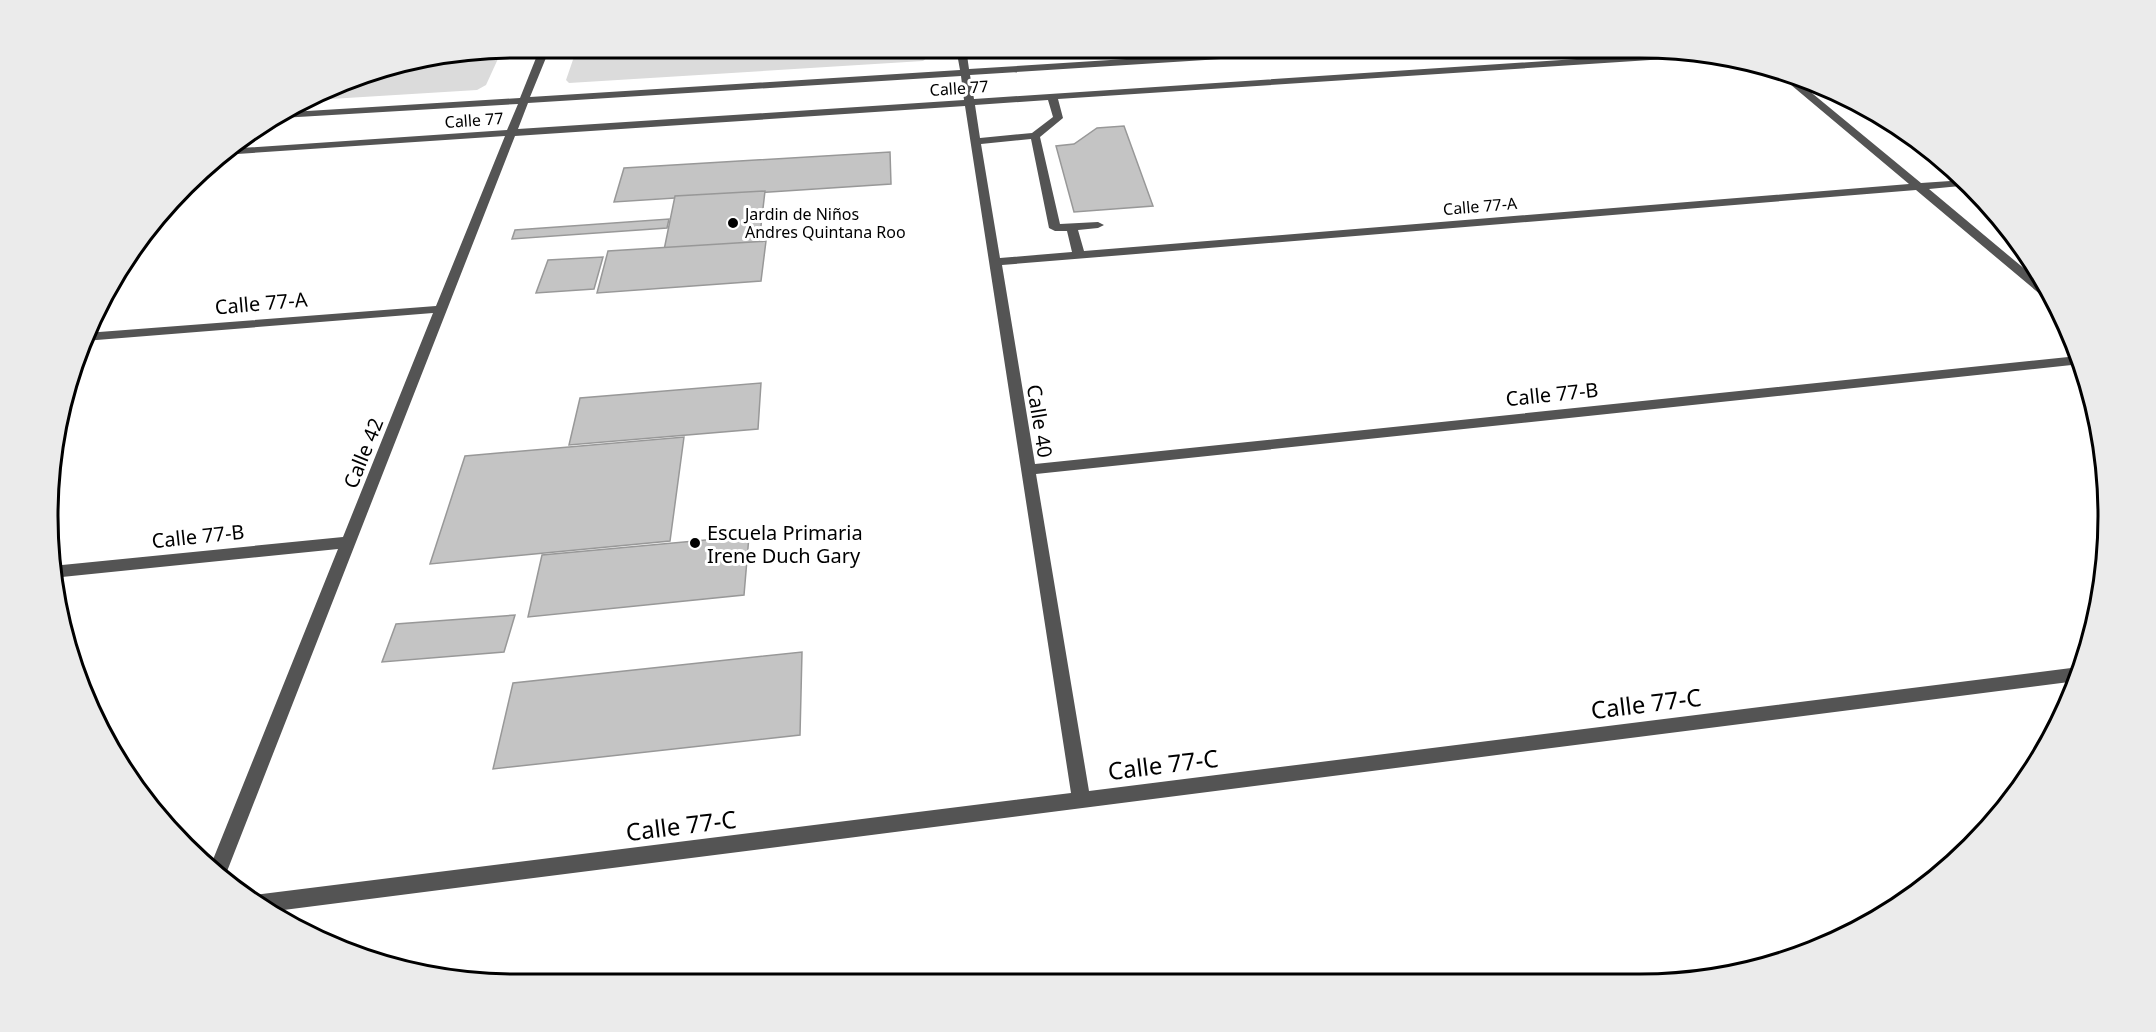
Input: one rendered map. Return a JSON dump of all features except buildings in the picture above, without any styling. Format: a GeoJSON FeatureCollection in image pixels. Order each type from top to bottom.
{"type":"FeatureCollection","features":[{"type":"Feature","properties":{"kind":"street","name":"Calle 42"},"geometry":{"type":"LineString","coordinates":[[220,865],[541,58]]}},
{"type":"Feature","properties":{"kind":"street","name":"Calle 40"},"geometry":{"type":"LineString","coordinates":[[963,58],[1081,800]]}},
{"type":"Feature","properties":{"kind":"street","name":"Calle 77"},"geometry":{"type":"LineString","coordinates":[[296,115],[1187,58]]}},
{"type":"Feature","properties":{"kind":"street","name":"Calle 77"},"geometry":{"type":"LineString","coordinates":[[240,151],[1636,58]]}},
{"type":"Feature","properties":{"kind":"street"},"geometry":{"type":"LineString","coordinates":[[1800,88],[2033,282]]}},
{"type":"Feature","properties":{"kind":"street"},"geometry":{"type":"LineString","coordinates":[[976,141],[1035,136],[1058,118],[1052,97]]}},
{"type":"Feature","properties":{"kind":"street"},"geometry":{"type":"LineString","coordinates":[[1035,136],[1055,228],[1098,225]]}},
{"type":"Feature","properties":{"kind":"street","name":"Calle 77-A"},"geometry":{"type":"LineString","coordinates":[[995,262],[1955,184]]}},
{"type":"Feature","properties":{"kind":"street"},"geometry":{"type":"LineString","coordinates":[[1072,227],[1079,255]]}},
{"type":"Feature","properties":{"kind":"street","name":"Calle 77-A"},"geometry":{"type":"LineString","coordinates":[[95,336],[441,309]]}},
{"type":"Feature","properties":{"kind":"street","name":"Calle 77-B"},"geometry":{"type":"LineString","coordinates":[[1028,470],[2070,361]]}},
{"type":"Feature","properties":{"kind":"street","name":"Calle 77-B"},"geometry":{"type":"LineString","coordinates":[[62,571],[349,542]]}},
{"type":"Feature","properties":{"kind":"street","name":"Calle 77-C"},"geometry":{"type":"LineString","coordinates":[[271,902],[2069,675]]}},
{"type":"Feature","properties":{"kind":"shaded area"},"geometry":{"type":"Polygon","coordinates":[[[574,58],[927,58],[923,61],[569,83],[566,80],[574,58]]]}},
{"type":"Feature","properties":{"kind":"shaded area"},"geometry":{"type":"Polygon","coordinates":[[[498,59],[486,85],[477,90],[328,99],[369,83],[427,67],[498,59]]]}},
{"type":"Feature","properties":{"kind":"place","name":"Jardin de Niños Andres Quintana Roo"},"geometry":{"type":"Point","coordinates":[733,223]}},
{"type":"Feature","properties":{"kind":"place","name":"Escuela Primaria Irene Duch Gary"},"geometry":{"type":"Point","coordinates":[695,543]}}]}
